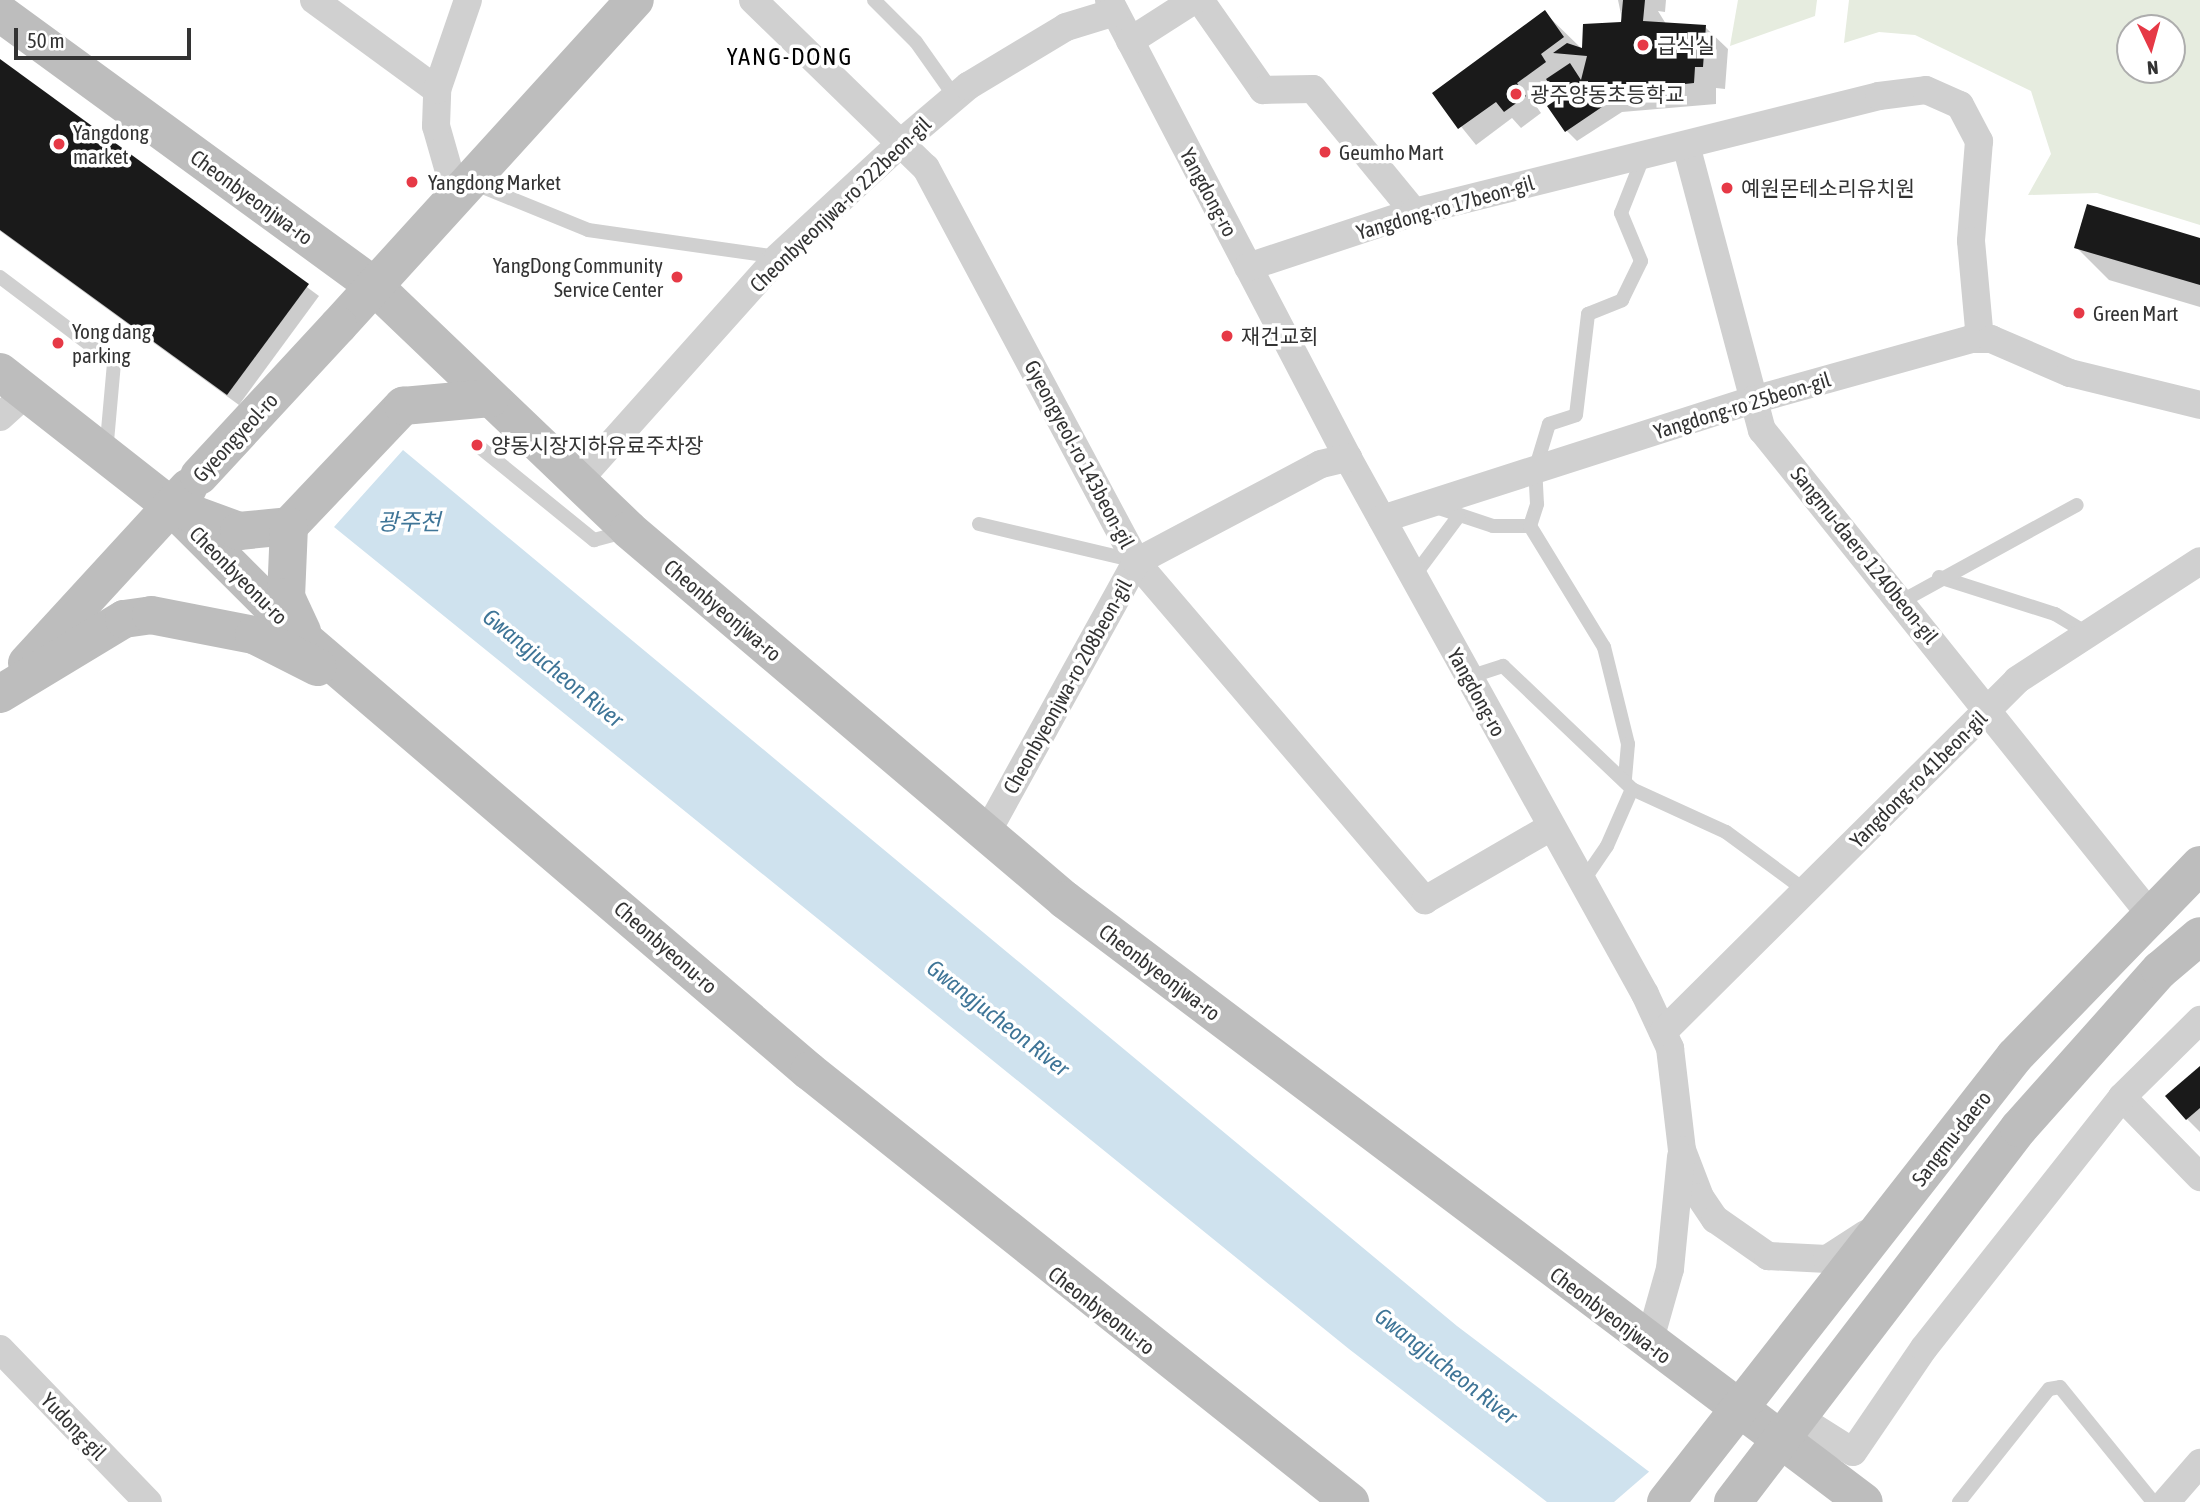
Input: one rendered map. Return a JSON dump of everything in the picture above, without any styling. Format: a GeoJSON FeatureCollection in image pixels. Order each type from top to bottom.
{"type":"FeatureCollection","features":[{"type":"Feature","properties":{"kind":"street"},"geometry":{"type":"LineString","coordinates":[[314,0],[437,90]]}},
{"type":"Feature","properties":{"kind":"street"},"geometry":{"type":"LineString","coordinates":[[463,189],[436,126],[437,90],[468,0]]}},
{"type":"Feature","properties":{"kind":"street","name":"Gyeongyeol-ro"},"geometry":{"type":"LineString","coordinates":[[0,694],[635,0]]}},
{"type":"Feature","properties":{"kind":"street","name":"Gyeongyeol-ro 143beon-gil"},"geometry":{"type":"LineString","coordinates":[[753,0],[902,142],[948,205],[1136,562],[1425,900],[1551,827]]}},
{"type":"Feature","properties":{"kind":"street"},"geometry":{"type":"LineString","coordinates":[[1130,41],[1194,0]]}},
{"type":"Feature","properties":{"kind":"street"},"geometry":{"type":"LineString","coordinates":[[1200,0],[1263,90],[1314,89],[1414,212]]}},
{"type":"Feature","properties":{"kind":"street","name":"Cheonbyeonjwa-ro 222beon-gil"},"geometry":{"type":"LineString","coordinates":[[578,481],[778,257],[902,142],[955,97],[1066,27],[1112,6]]}},
{"type":"Feature","properties":{"kind":"street","name":"Yangdong-ro"},"geometry":{"type":"LineString","coordinates":[[1112,6],[1348,458],[1583,881],[1663,1032],[1674,1065],[1682,1150],[1716,1219],[1768,1256],[1827,1259],[1888,1218]]}},
{"type":"Feature","properties":{"kind":"street","name":"Cheonbyeonjwa-ro"},"geometry":{"type":"LineString","coordinates":[[0,13],[374,286],[629,530],[986,834],[1648,1343],[1730,1418],[1779,1439],[1864,1502]]}},
{"type":"Feature","properties":{"kind":"street","name":"Yangdong-ro 17beon-gil"},"geometry":{"type":"LineString","coordinates":[[1248,267],[1414,212],[1913,90],[1952,100],[1971,118],[1979,141],[1970,241],[1980,339]]}},
{"type":"Feature","properties":{"kind":"street","name":"Sangmu-daero 1240beon-gil"},"geometry":{"type":"LineString","coordinates":[[1686,145],[1762,429],[1904,600],[2149,913]]}},
{"type":"Feature","properties":{"kind":"street"},"geometry":{"type":"LineString","coordinates":[[1980,339],[2070,373],[2200,405]]}},
{"type":"Feature","properties":{"kind":"street","name":"Yangdong-ro 25beon-gil"},"geometry":{"type":"LineString","coordinates":[[1382,519],[1753,400],[1950,342],[1980,339]]}},
{"type":"Feature","properties":{"kind":"street","name":"Cheonbyeonu-ro"},"geometry":{"type":"LineString","coordinates":[[9,394],[106,453],[171,506],[306,641],[958,1195],[1350,1502]]}},
{"type":"Feature","properties":{"kind":"street"},"geometry":{"type":"LineString","coordinates":[[306,641],[286,597],[289,526],[403,405],[491,398]]}},
{"type":"Feature","properties":{"kind":"street","name":"Cheonbyeonjwa-ro 208beon-gil"},"geometry":{"type":"LineString","coordinates":[[986,834],[1136,562],[1321,464],[1348,458]]}},
{"type":"Feature","properties":{"kind":"street"},"geometry":{"type":"LineString","coordinates":[[171,506],[239,531],[289,526]]}},
{"type":"Feature","properties":{"kind":"street","name":"Yangdong-ro 41beon-gil"},"geometry":{"type":"LineString","coordinates":[[1663,1032],[1987,709],[2088,634],[2200,561]]}},
{"type":"Feature","properties":{"kind":"street"},"geometry":{"type":"LineString","coordinates":[[0,694],[124,620],[151,615],[254,635],[370,694]]}},
{"type":"Feature","properties":{"kind":"street","name":"Sangmu-daero"},"geometry":{"type":"LineString","coordinates":[[1666,1502],[2015,1056],[2149,913],[2200,865]]}},
{"type":"Feature","properties":{"kind":"street"},"geometry":{"type":"LineString","coordinates":[[1733,1502],[2019,1128],[2160,970],[2200,936]]}},
{"type":"Feature","properties":{"kind":"street"},"geometry":{"type":"LineString","coordinates":[[1779,1439],[1853,1452],[1924,1348],[2122,1097],[2200,1020]]}},
{"type":"Feature","properties":{"kind":"street"},"geometry":{"type":"LineString","coordinates":[[2122,1097],[2200,1177]]}},
{"type":"Feature","properties":{"kind":"street"},"geometry":{"type":"LineString","coordinates":[[1648,1343],[1670,1269],[1682,1150]]}},
{"type":"Feature","properties":{"kind":"street","name":"Yudong-gil"},"geometry":{"type":"LineString","coordinates":[[0,1349],[148,1502]]}},
{"type":"Feature","properties":{"kind":"street"},"geometry":{"type":"LineString","coordinates":[[2166,1502],[2200,1463]]}},
{"type":"Feature","properties":{"kind":"lane"},"geometry":{"type":"LineString","coordinates":[[874,0],[916,42],[955,97]]}},
{"type":"Feature","properties":{"kind":"lane"},"geometry":{"type":"LineString","coordinates":[[1583,881],[1607,846],[1629,784],[1628,744],[1604,648],[1530,526],[1537,505],[1535,470],[1549,424],[1576,415],[1588,314],[1622,300],[1641,261],[1621,213],[1644,154]]}},
{"type":"Feature","properties":{"kind":"lane"},"geometry":{"type":"LineString","coordinates":[[463,189],[588,230],[778,257]]}},
{"type":"Feature","properties":{"kind":"lane"},"geometry":{"type":"LineString","coordinates":[[0,277],[114,363],[106,453]]}},
{"type":"Feature","properties":{"kind":"lane"},"geometry":{"type":"LineString","coordinates":[[478,445],[594,540],[629,530]]}},
{"type":"Feature","properties":{"kind":"lane"},"geometry":{"type":"LineString","coordinates":[[1430,504],[1458,517],[1493,527],[1530,526]]}},
{"type":"Feature","properties":{"kind":"lane"},"geometry":{"type":"LineString","coordinates":[[1904,600],[1939,578],[2077,505]]}},
{"type":"Feature","properties":{"kind":"lane"},"geometry":{"type":"LineString","coordinates":[[1413,576],[1458,517]]}},
{"type":"Feature","properties":{"kind":"lane"},"geometry":{"type":"LineString","coordinates":[[979,524],[1136,562]]}},
{"type":"Feature","properties":{"kind":"lane"},"geometry":{"type":"LineString","coordinates":[[1939,578],[2055,614],[2088,634]]}},
{"type":"Feature","properties":{"kind":"lane"},"geometry":{"type":"LineString","coordinates":[[1469,677],[1503,666],[1629,784],[1726,832],[1806,891]]}},
{"type":"Feature","properties":{"kind":"lane"},"geometry":{"type":"LineString","coordinates":[[1959,1502],[2049,1389],[2060,1387],[2153,1502]]}},
{"type":"Feature","properties":{"kind":"shaded area"},"geometry":{"type":"Polygon","coordinates":[[[1738,0],[1817,0],[1815,16],[1730,46],[1738,0]]]}},
{"type":"Feature","properties":{"kind":"shaded area"},"geometry":{"type":"Polygon","coordinates":[[[1849,0],[2200,0],[2200,225],[2097,193],[2028,195],[2051,154],[2031,91],[1915,35],[1879,32],[1844,43],[1849,0]]]}},
{"type":"Feature","properties":{"kind":"water","name":"광주천"},"geometry":{"type":"Polygon","coordinates":[[[403,450],[1457,1326],[1689,1502],[1547,1502],[1349,1349],[334,527],[403,450]]]}},
{"type":"Feature","properties":{"kind":"pier"},"geometry":{"type":"Polygon","coordinates":[[[1651,1470],[1691,1499],[1692,1502],[1614,1502],[1651,1470]]]}},
{"type":"Feature","properties":{"kind":"building","name":"급식실"},"geometry":{"type":"Polygon","coordinates":[[[1623,0],[1645,0],[1643,21],[1706,25],[1703,67],[1695,67],[1694,83],[1627,90],[1565,132],[1547,106],[1559,98],[1546,79],[1570,63],[1581,80],[1587,56],[1553,53],[1567,43],[1582,48],[1583,24],[1621,22],[1623,0]]]}},
{"type":"Feature","properties":{"kind":"building"},"geometry":{"type":"Polygon","coordinates":[[[1545,10],[1564,37],[1541,54],[1546,62],[1517,83],[1526,96],[1504,112],[1496,102],[1458,129],[1432,93],[1545,10]]]}},
{"type":"Feature","properties":{"kind":"building","name":"Yangdong market"},"geometry":{"type":"Polygon","coordinates":[[[0,59],[309,284],[227,395],[0,230],[0,59]]]}},
{"type":"Feature","properties":{"kind":"building"},"geometry":{"type":"Polygon","coordinates":[[[2087,204],[2200,238],[2200,285],[2074,248],[2087,204]]]}},
{"type":"Feature","properties":{"kind":"building"},"geometry":{"type":"Polygon","coordinates":[[[2200,1066],[2200,1108],[2186,1120],[2165,1096],[2200,1066]]]}},
{"type":"Feature","properties":{"kind":"place","name":"급식실"},"geometry":{"type":"Point","coordinates":[1643,45]}},
{"type":"Feature","properties":{"kind":"place","name":"광주양동초등학교"},"geometry":{"type":"Point","coordinates":[1516,94]}},
{"type":"Feature","properties":{"kind":"place","name":"Yangdong market"},"geometry":{"type":"Point","coordinates":[59,144]}},
{"type":"Feature","properties":{"kind":"place","name":"Geumho Mart"},"geometry":{"type":"Point","coordinates":[1325,152]}},
{"type":"Feature","properties":{"kind":"place","name":"Yangdong Market"},"geometry":{"type":"Point","coordinates":[412,182]}},
{"type":"Feature","properties":{"kind":"place","name":"예원몬테소리유치원"},"geometry":{"type":"Point","coordinates":[1727,188]}},
{"type":"Feature","properties":{"kind":"place","name":"YangDong Community Service Center"},"geometry":{"type":"Point","coordinates":[677,277]}},
{"type":"Feature","properties":{"kind":"place","name":"Green Mart"},"geometry":{"type":"Point","coordinates":[2079,313]}},
{"type":"Feature","properties":{"kind":"place","name":"재건교회"},"geometry":{"type":"Point","coordinates":[1227,336]}},
{"type":"Feature","properties":{"kind":"place","name":"Yong dang parking"},"geometry":{"type":"Point","coordinates":[58,343]}},
{"type":"Feature","properties":{"kind":"place","name":"양동시장지하유료주차장"},"geometry":{"type":"Point","coordinates":[477,445]}},
{"type":"Feature","properties":{"kind":"district","name":"YANG-DONG"},"geometry":{"type":"Point","coordinates":[790,57]}},
{"type":"Feature","properties":{"kind":"water label","name":"Gwangjucheon River"},"geometry":{"type":"Point","coordinates":[553,668]}},
{"type":"Feature","properties":{"kind":"water label","name":"Gwangjucheon River"},"geometry":{"type":"Point","coordinates":[998,1018]}},
{"type":"Feature","properties":{"kind":"water label","name":"Gwangjucheon River"},"geometry":{"type":"Point","coordinates":[1446,1366]}}]}
